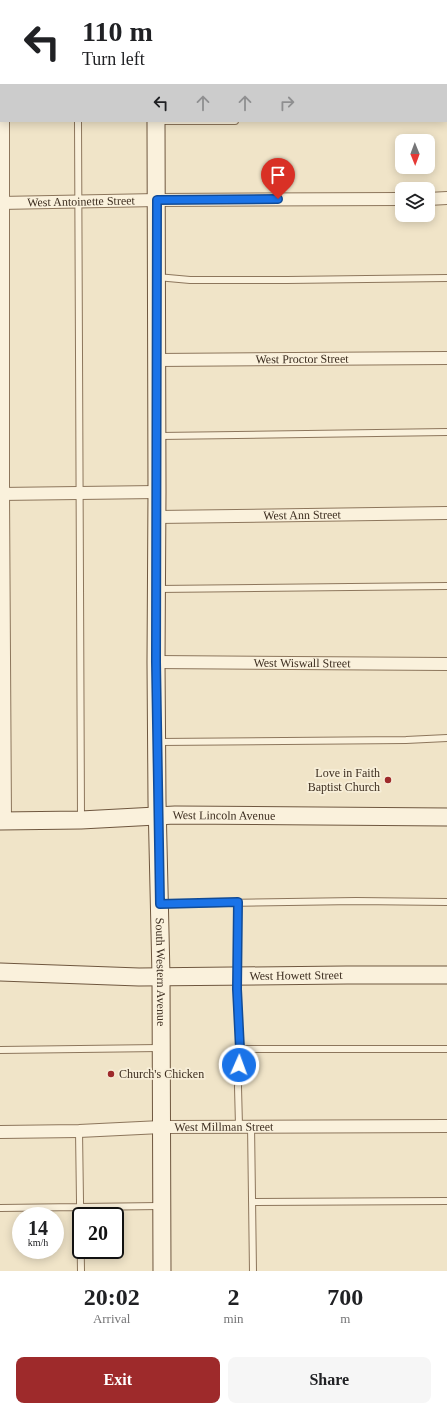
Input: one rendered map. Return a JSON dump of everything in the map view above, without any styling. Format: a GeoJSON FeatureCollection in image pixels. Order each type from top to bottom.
{"type":"FeatureCollection","features":[{"type":"Feature","properties":{"kind":"main road","name":"South Western Avenue"},"geometry":{"type":"LineString","coordinates":[[156,122],[158,492],[156,662],[161,976],[162,1271]]}},
{"type":"Feature","properties":{"kind":"main road","name":"West Lincoln Avenue"},"geometry":{"type":"LineString","coordinates":[[2,821],[81,820],[158,816],[447,817]]}},
{"type":"Feature","properties":{"kind":"main road","name":"West Howett Street"},"geometry":{"type":"LineString","coordinates":[[0,972],[161,976],[447,975]]}},
{"type":"Feature","properties":{"kind":"street"},"geometry":{"type":"LineString","coordinates":[[2,821],[2,203],[4,122]]}},
{"type":"Feature","properties":{"kind":"street"},"geometry":{"type":"LineString","coordinates":[[435,199],[447,198]]}},
{"type":"Feature","properties":{"kind":"street","name":"West Antoinette Street"},"geometry":{"type":"LineString","coordinates":[[2,203],[157,200],[395,199]]}},
{"type":"Feature","properties":{"kind":"street","name":"West Proctor Street"},"geometry":{"type":"LineString","coordinates":[[157,360],[447,358]]}},
{"type":"Feature","properties":{"kind":"street"},"geometry":{"type":"LineString","coordinates":[[2,494],[158,492]]}},
{"type":"Feature","properties":{"kind":"street","name":"West Ann Street"},"geometry":{"type":"LineString","coordinates":[[157,517],[447,513]]}},
{"type":"Feature","properties":{"kind":"street","name":"West Wiswall Street"},"geometry":{"type":"LineString","coordinates":[[156,662],[447,664]]}},
{"type":"Feature","properties":{"kind":"street","name":"West Millman Street"},"geometry":{"type":"LineString","coordinates":[[0,1132],[79,1131],[161,1126],[447,1126]]}},
{"type":"Feature","properties":{"kind":"lane"},"geometry":{"type":"LineString","coordinates":[[78,122],[81,820]]}},
{"type":"Feature","properties":{"kind":"lane"},"geometry":{"type":"LineString","coordinates":[[157,277],[190,280],[447,278]]}},
{"type":"Feature","properties":{"kind":"lane"},"geometry":{"type":"LineString","coordinates":[[157,436],[447,432]]}},
{"type":"Feature","properties":{"kind":"lane"},"geometry":{"type":"LineString","coordinates":[[157,589],[447,586]]}},
{"type":"Feature","properties":{"kind":"lane"},"geometry":{"type":"LineString","coordinates":[[157,742],[406,740],[447,738]]}},
{"type":"Feature","properties":{"kind":"lane"},"geometry":{"type":"LineString","coordinates":[[238,902],[237,975],[240,1049],[238,1087],[239,1126]]}},
{"type":"Feature","properties":{"kind":"lane"},"geometry":{"type":"LineString","coordinates":[[160,904],[238,902],[447,902]]}},
{"type":"Feature","properties":{"kind":"lane"},"geometry":{"type":"LineString","coordinates":[[0,1050],[161,1048]]}},
{"type":"Feature","properties":{"kind":"lane"},"geometry":{"type":"LineString","coordinates":[[240,1049],[447,1049]]}},
{"type":"Feature","properties":{"kind":"lane"},"geometry":{"type":"LineString","coordinates":[[251,1125],[253,1271]]}},
{"type":"Feature","properties":{"kind":"lane"},"geometry":{"type":"LineString","coordinates":[[79,1131],[80,1207],[162,1206]]}},
{"type":"Feature","properties":{"kind":"lane"},"geometry":{"type":"LineString","coordinates":[[252,1202],[447,1201]]}},
{"type":"Feature","properties":{"kind":"lane"},"geometry":{"type":"LineString","coordinates":[[0,1208],[72,1207]]}},
{"type":"Feature","properties":{"kind":"lane"},"geometry":{"type":"LineString","coordinates":[[81,1259],[81,1271]]}},
{"type":"Feature","properties":{"kind":"place","name":"Love in Faith Baptist Church"},"geometry":{"type":"Point","coordinates":[388,780]}},
{"type":"Feature","properties":{"kind":"place","name":"Church's Chicken"},"geometry":{"type":"Point","coordinates":[111,1074]}},
{"type":"Feature","properties":{"kind":"route"},"geometry":{"type":"LineString","coordinates":[[239,1065],[240,1049],[237,989],[238,902],[160,904],[157,801],[156,662],[158,492],[157,200],[278,199]]}}]}
